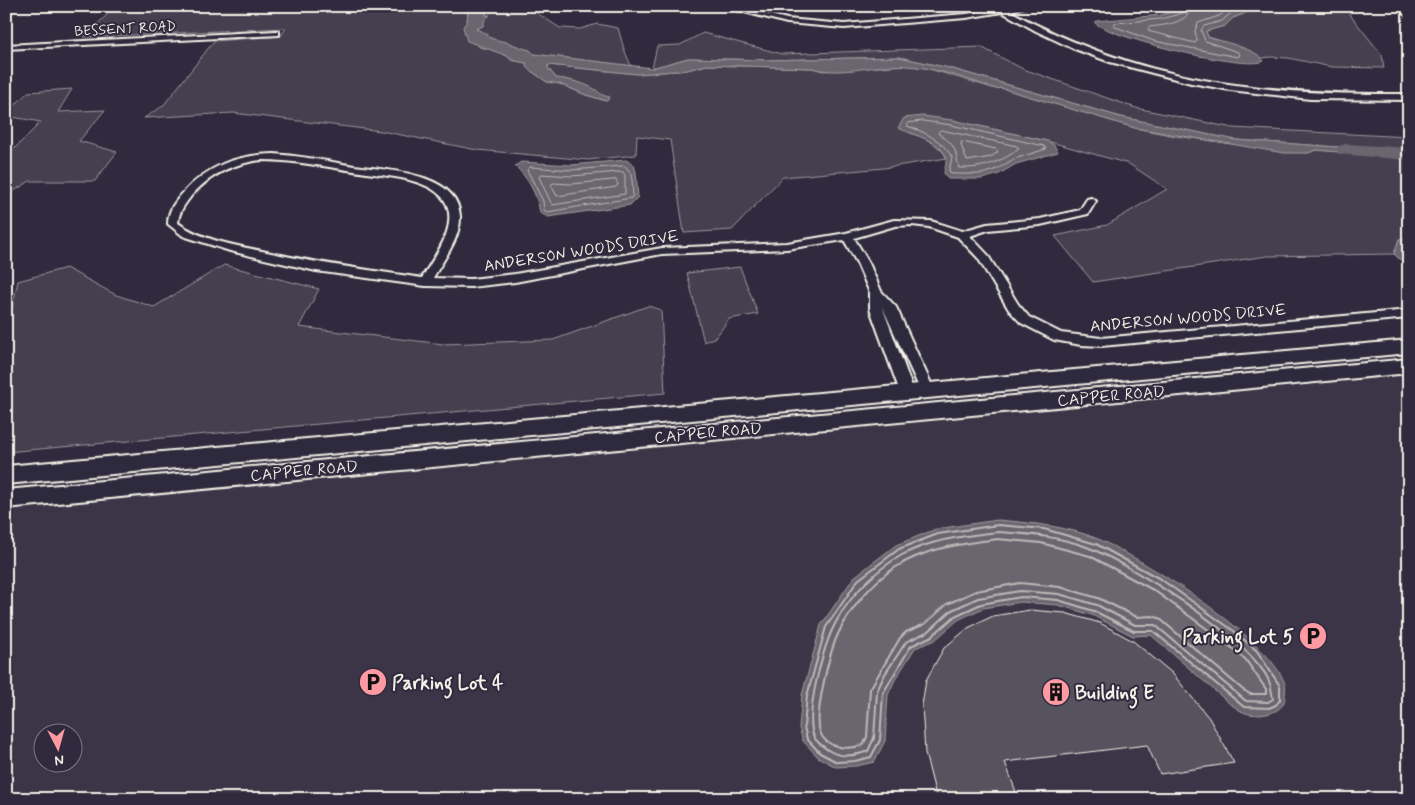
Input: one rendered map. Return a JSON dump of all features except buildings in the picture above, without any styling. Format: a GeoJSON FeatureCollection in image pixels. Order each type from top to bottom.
{"type":"FeatureCollection","features":[{"type":"Feature","properties":{"kind":"street"},"geometry":{"type":"LineString","coordinates":[[725,6],[786,21],[844,26],[958,17],[1024,6]]}},
{"type":"Feature","properties":{"kind":"street"},"geometry":{"type":"LineString","coordinates":[[1401,6],[1409,17]]}},
{"type":"Feature","properties":{"kind":"street"},"geometry":{"type":"LineString","coordinates":[[1004,10],[1049,35],[1091,53],[1127,65],[1198,82],[1249,90],[1311,96],[1409,96]]}},
{"type":"Feature","properties":{"kind":"street","name":"BESSENT ROAD"},"geometry":{"type":"LineString","coordinates":[[6,47],[276,33]]}},
{"type":"Feature","properties":{"kind":"street","name":"ANDERSON WOODS DRIVE"},"geometry":{"type":"LineString","coordinates":[[425,282],[450,236],[455,218],[454,209],[445,194],[436,187],[413,177],[275,158],[246,159],[228,164],[200,179],[175,209],[172,217],[173,224],[187,234],[261,256],[316,267],[425,282],[451,283],[492,282],[662,251],[771,248],[848,236],[894,223],[912,222],[947,229],[962,235],[983,256],[1013,306],[1025,320],[1041,330],[1081,341],[1101,342],[1409,314]]}},
{"type":"Feature","properties":{"kind":"street"},"geometry":{"type":"LineString","coordinates":[[962,235],[987,227],[1063,218],[1084,212],[1090,201]]}},
{"type":"Feature","properties":{"kind":"street"},"geometry":{"type":"LineString","coordinates":[[848,236],[863,263],[876,293],[890,307],[907,346],[917,391]]}},
{"type":"Feature","properties":{"kind":"street"},"geometry":{"type":"LineString","coordinates":[[876,293],[876,309],[888,347],[917,391]]}},
{"type":"Feature","properties":{"kind":"street"},"geometry":{"type":"LineString","coordinates":[[888,347],[907,346]]}},
{"type":"Feature","properties":{"kind":"street","name":"CAPPER ROAD"},"geometry":{"type":"LineString","coordinates":[[6,475],[1409,346]]}},
{"type":"Feature","properties":{"kind":"street","name":"CAPPER ROAD"},"geometry":{"type":"LineString","coordinates":[[6,499],[1409,366]]}},
{"type":"Feature","properties":{"kind":"shaded area"},"geometry":{"type":"Polygon","coordinates":[[[112,6],[460,6],[459,8],[468,13],[467,21],[479,47],[500,52],[511,60],[526,63],[527,68],[547,82],[560,84],[606,101],[582,85],[556,78],[548,68],[548,65],[638,74],[687,70],[707,65],[812,68],[823,71],[906,65],[926,68],[996,89],[1001,88],[1135,128],[1175,136],[1308,153],[1316,150],[1387,156],[1382,150],[1236,140],[1121,117],[949,68],[899,57],[765,60],[688,58],[652,68],[657,46],[680,45],[703,33],[782,54],[981,47],[1023,69],[1136,108],[1233,128],[1409,137],[1409,238],[1399,239],[1394,254],[1267,256],[1093,282],[1055,236],[1107,225],[1167,189],[1129,164],[1047,141],[952,120],[910,133],[931,142],[947,158],[884,168],[783,177],[732,230],[684,233],[670,140],[637,136],[636,155],[588,160],[477,150],[381,131],[233,113],[144,118],[163,106],[214,41],[281,36],[286,28],[84,37],[114,8],[112,6]]]}},
{"type":"Feature","properties":{"kind":"shaded area"},"geometry":{"type":"Polygon","coordinates":[[[485,6],[526,6],[560,28],[580,29],[597,24],[618,28],[631,66],[533,54],[510,43],[495,40],[487,36],[488,34],[475,29],[486,15],[485,6]]]}},
{"type":"Feature","properties":{"kind":"shaded area"},"geometry":{"type":"Polygon","coordinates":[[[1291,6],[1317,6],[1347,11],[1382,55],[1384,68],[1332,67],[1288,58],[1262,58],[1245,49],[1208,37],[1206,31],[1224,26],[1233,18],[1256,9],[1267,10],[1291,6]]]}},
{"type":"Feature","properties":{"kind":"shaded area"},"geometry":{"type":"Polygon","coordinates":[[[72,89],[58,112],[105,110],[79,141],[117,152],[95,181],[30,181],[6,196],[6,157],[41,122],[6,116],[6,114],[28,92],[72,89]]]}},
{"type":"Feature","properties":{"kind":"shaded area"},"geometry":{"type":"Polygon","coordinates":[[[224,265],[319,289],[299,327],[443,344],[553,340],[648,306],[661,310],[665,393],[6,452],[6,313],[12,308],[18,281],[66,268],[116,295],[154,307],[224,265]]]}},
{"type":"Feature","properties":{"kind":"shaded area"},"geometry":{"type":"Polygon","coordinates":[[[740,267],[758,314],[729,319],[716,337],[704,342],[687,273],[740,267]]]}},
{"type":"Feature","properties":{"kind":"shaded area"},"geometry":{"type":"Polygon","coordinates":[[[1409,367],[1409,799],[6,799],[6,500],[1409,367]]]}},
{"type":"Feature","properties":{"kind":"water"},"geometry":{"type":"Polygon","coordinates":[[[460,6],[485,6],[486,15],[490,15],[485,19],[483,26],[476,29],[488,34],[487,36],[490,38],[530,50],[534,54],[652,68],[688,58],[765,60],[899,57],[949,68],[1121,117],[1236,140],[1382,150],[1388,156],[1316,150],[1308,153],[1284,153],[1135,128],[1001,88],[996,89],[952,74],[918,67],[883,66],[836,71],[812,68],[707,65],[687,70],[638,74],[548,65],[548,68],[556,78],[587,85],[602,95],[610,97],[607,101],[586,95],[560,84],[547,82],[527,68],[526,63],[511,60],[510,57],[467,41],[463,27],[467,21],[468,13],[459,9],[460,6]]]}},
{"type":"Feature","properties":{"kind":"water"},"geometry":{"type":"Polygon","coordinates":[[[1190,6],[1255,7],[1256,9],[1233,18],[1225,26],[1206,31],[1208,37],[1254,52],[1264,61],[1252,63],[1232,61],[1179,51],[1126,37],[1095,23],[1096,21],[1161,15],[1190,6]]]}},
{"type":"Feature","properties":{"kind":"water"},"geometry":{"type":"Polygon","coordinates":[[[923,116],[952,120],[1047,141],[1054,145],[1058,152],[1016,164],[999,174],[982,179],[948,179],[944,173],[946,157],[943,151],[932,142],[898,128],[904,118],[923,116]]]}},
{"type":"Feature","properties":{"kind":"water"},"geometry":{"type":"Polygon","coordinates":[[[626,160],[634,165],[636,172],[638,197],[630,205],[548,217],[540,213],[537,199],[531,187],[515,166],[521,162],[571,165],[626,160]]]}},
{"type":"Feature","properties":{"kind":"water"},"geometry":{"type":"Polygon","coordinates":[[[1409,238],[1409,268],[1394,254],[1399,239],[1409,238]]]}},
{"type":"Feature","properties":{"kind":"water"},"geometry":{"type":"Polygon","coordinates":[[[998,520],[1049,526],[1074,531],[1098,539],[1173,582],[1231,623],[1275,665],[1285,684],[1284,702],[1275,711],[1262,715],[1243,712],[1230,704],[1151,635],[1133,636],[1092,615],[1058,605],[1021,602],[983,608],[958,620],[935,640],[915,648],[888,695],[885,741],[874,762],[856,766],[836,767],[818,757],[803,741],[799,728],[802,695],[821,625],[854,577],[896,545],[936,529],[998,520]]]}},
{"type":"Feature","properties":{"kind":"waterway"},"geometry":{"type":"LineString","coordinates":[[1346,150],[1409,154]]}},
{"type":"Feature","properties":{"kind":"place","name":"Parking Lot 5"},"geometry":{"type":"Point","coordinates":[1313,636]}},
{"type":"Feature","properties":{"kind":"place","name":"Parking Lot 4"},"geometry":{"type":"Point","coordinates":[373,682]}},
{"type":"Feature","properties":{"kind":"place","name":"Building E"},"geometry":{"type":"Point","coordinates":[1056,692]}}]}
